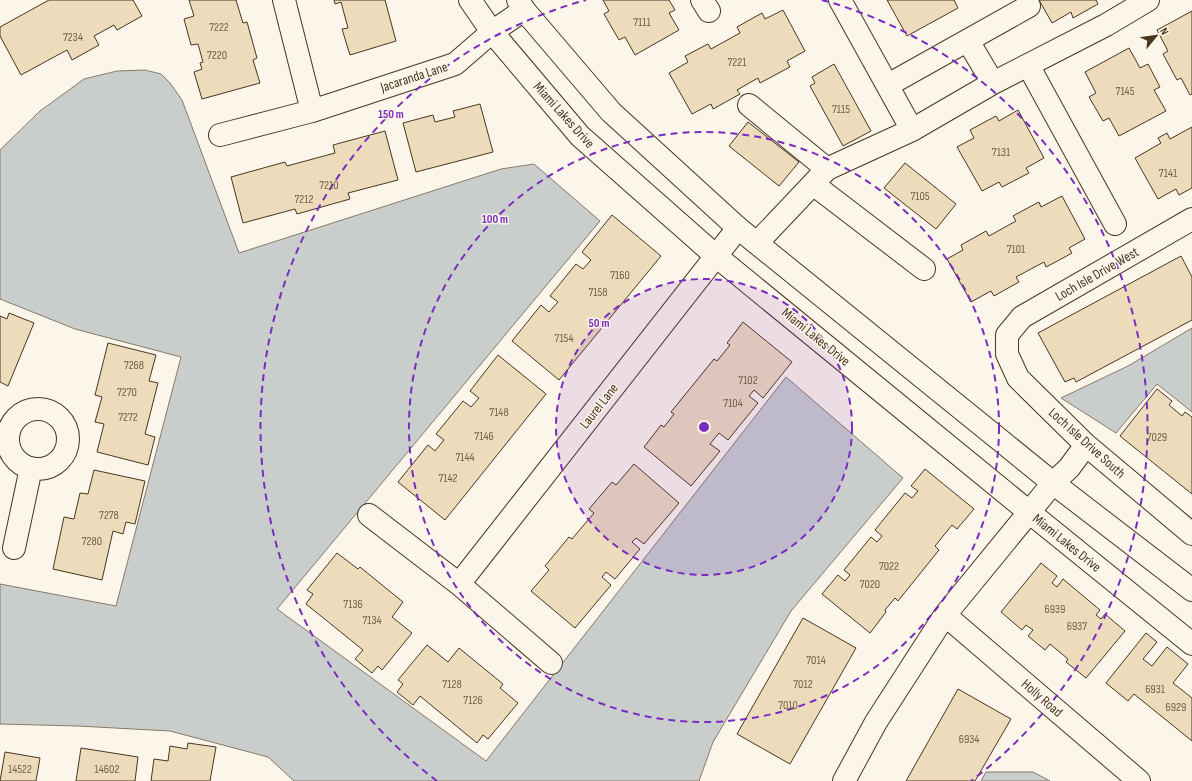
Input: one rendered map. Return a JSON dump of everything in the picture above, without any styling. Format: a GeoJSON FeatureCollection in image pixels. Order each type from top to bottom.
{"type":"FeatureCollection","features":[{"type":"Feature","properties":{"kind":"street"},"geometry":{"type":"LineString","coordinates":[[284,0],[312,111]]}},
{"type":"Feature","properties":{"kind":"street","name":"Miami Lakes Drive"},"geometry":{"type":"LineString","coordinates":[[470,0],[492,32],[580,136],[716,256],[1192,644]]}},
{"type":"Feature","properties":{"kind":"street"},"geometry":{"type":"LineString","coordinates":[[840,0],[912,130]]}},
{"type":"Feature","properties":{"kind":"street"},"geometry":{"type":"LineString","coordinates":[[757,243],[820,176],[912,130],[993,83],[1106,25],[1148,0]]}},
{"type":"Feature","properties":{"kind":"street"},"geometry":{"type":"LineString","coordinates":[[521,5],[610,112],[738,228],[1053,483],[1192,590]]}},
{"type":"Feature","properties":{"kind":"street","name":"Jacaranda Lane"},"geometry":{"type":"LineString","coordinates":[[220,135],[312,111],[455,64],[521,5]]}},
{"type":"Feature","properties":{"kind":"street"},"geometry":{"type":"LineString","coordinates":[[888,85],[1029,6]]}},
{"type":"Feature","properties":{"kind":"street"},"geometry":{"type":"LineString","coordinates":[[968,41],[993,83]]}},
{"type":"Feature","properties":{"kind":"street"},"geometry":{"type":"LineString","coordinates":[[1028,65],[1115,224]]}},
{"type":"Feature","properties":{"kind":"street"},"geometry":{"type":"LineString","coordinates":[[749,105],[820,176],[924,270]]}},
{"type":"Feature","properties":{"kind":"street","name":"Loch Isle Drive West"},"geometry":{"type":"LineString","coordinates":[[1007,335],[1022,317],[1192,219]]}},
{"type":"Feature","properties":{"kind":"street","name":"Laurel Lane"},"geometry":{"type":"LineString","coordinates":[[459,584],[738,228]]}},
{"type":"Feature","properties":{"kind":"street","name":"Loch Isle Drive South"},"geometry":{"type":"LineString","coordinates":[[1007,335],[1007,354],[1018,378],[1086,445],[1192,534]]}},
{"type":"Feature","properties":{"kind":"street"},"geometry":{"type":"LineString","coordinates":[[34,408],[44,409],[53,412],[63,422],[68,436],[67,445],[64,454],[58,461],[41,469],[31,468],[23,465],[15,459],[10,451],[4,431],[17,416],[25,411],[34,408]]}},
{"type":"Feature","properties":{"kind":"street"},"geometry":{"type":"LineString","coordinates":[[844,781],[876,722],[945,615],[1053,483],[1069,468],[1086,445]]}},
{"type":"Feature","properties":{"kind":"street"},"geometry":{"type":"LineString","coordinates":[[14,548],[31,468]]}},
{"type":"Feature","properties":{"kind":"street"},"geometry":{"type":"LineString","coordinates":[[369,515],[459,584],[551,663]]}},
{"type":"Feature","properties":{"kind":"street","name":"Holly Road"},"geometry":{"type":"LineString","coordinates":[[945,615],[1139,781]]}},
{"type":"Feature","properties":{"kind":"shaded area"},"geometry":{"type":"Polygon","coordinates":[[[145,70],[161,74],[170,83],[182,100],[239,253],[501,169],[534,164],[600,221],[277,609],[486,761],[786,377],[903,478],[791,611],[713,742],[699,781],[294,781],[268,757],[170,731],[78,726],[0,724],[0,584],[116,606],[181,357],[75,329],[0,299],[0,150],[40,111],[84,79],[117,71],[145,70]]]}},
{"type":"Feature","properties":{"kind":"shaded area"},"geometry":{"type":"Polygon","coordinates":[[[1192,328],[1192,412],[1157,384],[1116,433],[1061,398],[1128,366],[1192,328]]]}},
{"type":"Feature","properties":{"kind":"shaded area"},"geometry":{"type":"Polygon","coordinates":[[[986,772],[1033,772],[1050,781],[981,781],[986,772]]]}},
{"type":"Feature","properties":{"kind":"building"},"geometry":{"type":"Polygon","coordinates":[[[49,0],[133,0],[142,16],[117,30],[114,25],[94,36],[99,45],[72,60],[67,50],[21,75],[0,36],[0,27],[49,0]]]}},
{"type":"Feature","properties":{"kind":"building"},"geometry":{"type":"Polygon","coordinates":[[[189,0],[236,0],[243,23],[247,22],[257,58],[253,60],[260,83],[202,99],[194,72],[202,69],[200,63],[203,62],[198,44],[191,45],[184,19],[194,16],[189,0]]]}},
{"type":"Feature","properties":{"kind":"building"},"geometry":{"type":"Polygon","coordinates":[[[334,0],[385,0],[396,41],[350,55],[342,29],[348,28],[341,2],[335,4],[334,0]]]}},
{"type":"Feature","properties":{"kind":"building"},"geometry":{"type":"Polygon","coordinates":[[[603,0],[669,0],[675,10],[669,13],[679,30],[635,55],[625,37],[619,40],[604,14],[609,11],[603,0]]]}},
{"type":"Feature","properties":{"kind":"building"},"geometry":{"type":"Polygon","coordinates":[[[887,0],[954,0],[958,8],[907,36],[887,0]]]}},
{"type":"Feature","properties":{"kind":"building"},"geometry":{"type":"Polygon","coordinates":[[[1039,0],[1096,0],[1098,4],[1073,18],[1071,12],[1052,23],[1039,0]]]}},
{"type":"Feature","properties":{"kind":"building"},"geometry":{"type":"Polygon","coordinates":[[[783,10],[805,51],[787,61],[790,67],[760,83],[758,78],[737,90],[740,94],[713,109],[711,104],[692,114],[669,73],[688,62],[685,56],[708,44],[711,49],[740,33],[737,27],[762,13],[765,19],[783,10]]]}},
{"type":"Feature","properties":{"kind":"building"},"geometry":{"type":"Polygon","coordinates":[[[1192,11],[1192,94],[1190,95],[1181,78],[1177,80],[1163,54],[1168,51],[1157,30],[1192,11]]]}},
{"type":"Feature","properties":{"kind":"building"},"geometry":{"type":"Polygon","coordinates":[[[1129,48],[1140,68],[1148,64],[1160,87],[1154,90],[1166,111],[1119,136],[1109,118],[1103,121],[1089,97],[1096,93],[1085,72],[1129,48]]]}},
{"type":"Feature","properties":{"kind":"building"},"geometry":{"type":"Polygon","coordinates":[[[834,64],[871,131],[843,146],[810,86],[815,83],[812,77],[834,64]]]}},
{"type":"Feature","properties":{"kind":"building"},"geometry":{"type":"Polygon","coordinates":[[[480,104],[493,152],[416,172],[403,123],[433,115],[435,122],[455,117],[453,111],[480,104]]]}},
{"type":"Feature","properties":{"kind":"building"},"geometry":{"type":"Polygon","coordinates":[[[1018,110],[1044,158],[1026,168],[1029,173],[1002,187],[999,182],[982,191],[957,147],[974,138],[970,130],[996,116],[999,121],[1018,110]]]}},
{"type":"Feature","properties":{"kind":"building"},"geometry":{"type":"Polygon","coordinates":[[[748,122],[799,162],[779,186],[729,146],[748,122]]]}},
{"type":"Feature","properties":{"kind":"building"},"geometry":{"type":"Polygon","coordinates":[[[1192,127],[1192,188],[1179,195],[1176,189],[1158,199],[1135,158],[1161,143],[1158,138],[1167,133],[1170,139],[1192,127]]]}},
{"type":"Feature","properties":{"kind":"building"},"geometry":{"type":"Polygon","coordinates":[[[385,131],[398,180],[348,193],[350,199],[297,214],[295,209],[243,223],[231,177],[285,162],[287,166],[335,153],[333,145],[385,131]]]}},
{"type":"Feature","properties":{"kind":"building"},"geometry":{"type":"Polygon","coordinates":[[[905,163],[956,204],[936,229],[884,188],[905,163]]]}},
{"type":"Feature","properties":{"kind":"building"},"geometry":{"type":"Polygon","coordinates":[[[1062,196],[1085,239],[1069,248],[1072,253],[1063,258],[1046,267],[1044,262],[1016,277],[1019,282],[994,296],[991,291],[971,302],[947,259],[963,250],[961,245],[986,231],[989,236],[1016,221],[1013,216],[1022,211],[1039,202],[1041,207],[1062,196]]]}},
{"type":"Feature","properties":{"kind":"building"},"geometry":{"type":"Polygon","coordinates":[[[612,215],[661,256],[559,380],[512,341],[541,305],[549,312],[558,302],[550,296],[576,264],[583,269],[591,260],[582,252],[612,215]]]}},
{"type":"Feature","properties":{"kind":"building"},"geometry":{"type":"Polygon","coordinates":[[[1181,256],[1192,277],[1192,320],[1076,382],[1074,378],[1065,382],[1038,333],[1181,256]]]}},
{"type":"Feature","properties":{"kind":"building"},"geometry":{"type":"Polygon","coordinates":[[[9,313],[34,323],[8,386],[0,382],[0,316],[7,319],[9,313]]]}},
{"type":"Feature","properties":{"kind":"building"},"geometry":{"type":"Polygon","coordinates":[[[743,322],[792,362],[763,398],[754,390],[749,396],[758,403],[728,440],[719,433],[710,444],[720,451],[691,486],[644,447],[661,425],[664,427],[674,414],[671,412],[714,359],[717,361],[730,345],[727,343],[743,322]]]}},
{"type":"Feature","properties":{"kind":"building"},"geometry":{"type":"Polygon","coordinates":[[[108,343],[156,355],[149,381],[158,383],[145,434],[155,437],[148,465],[97,452],[104,424],[95,422],[102,397],[95,395],[108,343]]]}},
{"type":"Feature","properties":{"kind":"building"},"geometry":{"type":"Polygon","coordinates":[[[498,355],[546,394],[445,520],[398,482],[428,445],[435,451],[444,440],[436,434],[463,401],[471,407],[479,398],[470,391],[498,355]]]}},
{"type":"Feature","properties":{"kind":"building"},"geometry":{"type":"Polygon","coordinates":[[[1157,389],[1172,401],[1169,405],[1182,416],[1185,412],[1192,417],[1192,494],[1120,436],[1157,389]]]}},
{"type":"Feature","properties":{"kind":"building"},"geometry":{"type":"Polygon","coordinates":[[[634,464],[679,503],[644,544],[636,538],[632,542],[640,549],[615,579],[606,572],[602,577],[611,585],[575,628],[531,591],[549,570],[545,566],[569,537],[572,539],[594,513],[589,509],[612,482],[616,485],[634,464]]]}},
{"type":"Feature","properties":{"kind":"building"},"geometry":{"type":"Polygon","coordinates":[[[925,469],[974,509],[957,529],[952,525],[935,546],[939,550],[898,601],[895,598],[885,610],[886,612],[870,633],[822,594],[838,575],[845,581],[850,575],[844,570],[871,537],[877,542],[882,536],[875,530],[905,493],[912,498],[918,491],[911,486],[925,469]]]}},
{"type":"Feature","properties":{"kind":"building"},"geometry":{"type":"Polygon","coordinates":[[[94,470],[145,481],[135,524],[126,522],[123,534],[113,531],[102,580],[53,569],[64,517],[74,519],[80,493],[88,494],[94,470]]]}},
{"type":"Feature","properties":{"kind":"building"},"geometry":{"type":"Polygon","coordinates":[[[337,553],[358,569],[360,567],[403,602],[392,617],[412,633],[382,670],[378,666],[372,673],[355,659],[363,650],[306,604],[313,594],[307,590],[337,553]]]}},
{"type":"Feature","properties":{"kind":"building"},"geometry":{"type":"Polygon","coordinates":[[[1041,563],[1057,576],[1052,583],[1057,587],[1063,579],[1100,610],[1096,615],[1101,619],[1105,614],[1125,631],[1086,678],[1066,662],[1068,659],[1050,644],[1045,650],[1028,636],[1033,630],[1026,625],[1022,630],[1001,612],[1041,563]]]}},
{"type":"Feature","properties":{"kind":"building"},"geometry":{"type":"Polygon","coordinates":[[[803,618],[856,648],[790,764],[737,734],[803,618]]]}},
{"type":"Feature","properties":{"kind":"building"},"geometry":{"type":"Polygon","coordinates":[[[1146,633],[1157,642],[1143,659],[1152,666],[1167,647],[1188,664],[1173,683],[1192,698],[1192,741],[1134,694],[1128,701],[1106,683],[1146,633]]]}},
{"type":"Feature","properties":{"kind":"building"},"geometry":{"type":"Polygon","coordinates":[[[427,645],[448,662],[459,648],[503,684],[500,688],[518,703],[488,739],[483,735],[477,743],[420,696],[413,705],[397,692],[403,684],[398,680],[427,645]]]}},
{"type":"Feature","properties":{"kind":"building"},"geometry":{"type":"Polygon","coordinates":[[[958,689],[1011,719],[975,781],[906,781],[958,689]]]}},
{"type":"Feature","properties":{"kind":"building"},"geometry":{"type":"Polygon","coordinates":[[[188,743],[216,747],[210,781],[151,781],[154,759],[168,761],[170,746],[187,749],[188,743]]]}},
{"type":"Feature","properties":{"kind":"building"},"geometry":{"type":"Polygon","coordinates":[[[81,748],[138,757],[135,781],[76,781],[81,748]]]}},
{"type":"Feature","properties":{"kind":"building"},"geometry":{"type":"Polygon","coordinates":[[[5,752],[40,758],[36,781],[0,781],[5,752]]]}}]}
